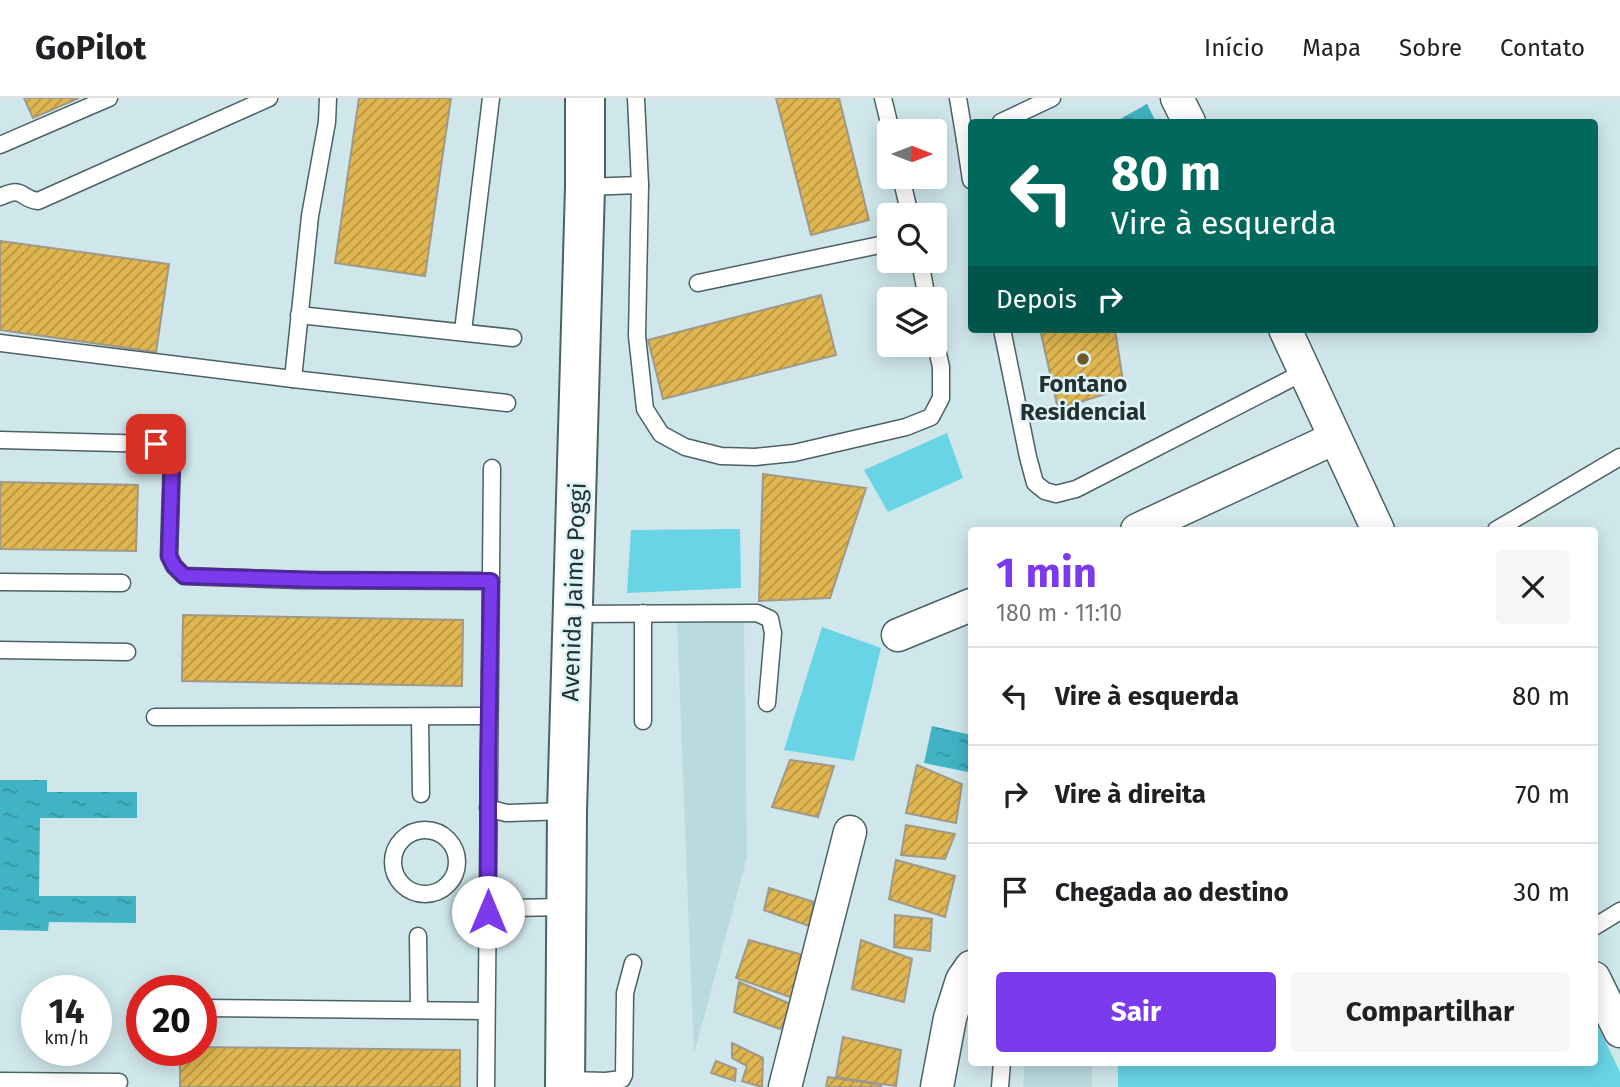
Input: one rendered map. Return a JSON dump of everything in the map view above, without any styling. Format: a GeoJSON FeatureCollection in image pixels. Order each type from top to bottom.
{"type":"FeatureCollection","features":[{"type":"Feature","properties":{"kind":"street","name":"Avenida Jaime Poggi"},"geometry":{"type":"LineString","coordinates":[[565,1084],[567,811],[585,187],[585,98]]}},
{"type":"Feature","properties":{"kind":"street"},"geometry":{"type":"LineString","coordinates":[[1177,98],[1188,119]]}},
{"type":"Feature","properties":{"kind":"street"},"geometry":{"type":"LineString","coordinates":[[1286,333],[1304,372],[1355,527]]}},
{"type":"Feature","properties":{"kind":"street"},"geometry":{"type":"LineString","coordinates":[[1143,527],[1326,442]]}},
{"type":"Feature","properties":{"kind":"street"},"geometry":{"type":"LineString","coordinates":[[1326,442],[1376,527]]}},
{"type":"Feature","properties":{"kind":"street"},"geometry":{"type":"LineString","coordinates":[[898,635],[968,606]]}},
{"type":"Feature","properties":{"kind":"street"},"geometry":{"type":"LineString","coordinates":[[785,1087],[850,832]]}},
{"type":"Feature","properties":{"kind":"street"},"geometry":{"type":"LineString","coordinates":[[937,1087],[950,1018],[962,980],[968,971]]}},
{"type":"Feature","properties":{"kind":"street"},"geometry":{"type":"LineString","coordinates":[[1598,986],[1620,1031]]}},
{"type":"Feature","properties":{"kind":"lane"},"geometry":{"type":"LineString","coordinates":[[0,145],[109,98]]}},
{"type":"Feature","properties":{"kind":"lane"},"geometry":{"type":"LineString","coordinates":[[0,197],[11,191],[20,192],[38,201],[269,98]]}},
{"type":"Feature","properties":{"kind":"lane"},"geometry":{"type":"LineString","coordinates":[[293,379],[310,216],[327,122],[328,98]]}},
{"type":"Feature","properties":{"kind":"lane"},"geometry":{"type":"LineString","coordinates":[[463,331],[491,98]]}},
{"type":"Feature","properties":{"kind":"lane"},"geometry":{"type":"LineString","coordinates":[[636,98],[640,184],[637,336],[645,409],[661,434],[685,447],[721,456],[755,457],[794,453],[906,427],[931,417],[940,398],[938,357]]}},
{"type":"Feature","properties":{"kind":"lane"},"geometry":{"type":"LineString","coordinates":[[883,98],[888,119]]}},
{"type":"Feature","properties":{"kind":"lane"},"geometry":{"type":"LineString","coordinates":[[958,98],[968,138]]}},
{"type":"Feature","properties":{"kind":"lane"},"geometry":{"type":"LineString","coordinates":[[1007,119],[1052,98]]}},
{"type":"Feature","properties":{"kind":"lane"},"geometry":{"type":"LineString","coordinates":[[585,187],[640,184]]}},
{"type":"Feature","properties":{"kind":"lane"},"geometry":{"type":"LineString","coordinates":[[698,283],[877,246]]}},
{"type":"Feature","properties":{"kind":"lane"},"geometry":{"type":"LineString","coordinates":[[299,315],[513,338]]}},
{"type":"Feature","properties":{"kind":"lane"},"geometry":{"type":"LineString","coordinates":[[1003,333],[1035,482],[1045,491],[1056,494],[1076,489],[1304,372]]}},
{"type":"Feature","properties":{"kind":"lane"},"geometry":{"type":"LineString","coordinates":[[0,343],[507,402]]}},
{"type":"Feature","properties":{"kind":"lane"},"geometry":{"type":"LineString","coordinates":[[0,440],[156,444],[167,449],[172,458],[169,556],[184,576],[300,580],[491,581]]}},
{"type":"Feature","properties":{"kind":"lane"},"geometry":{"type":"LineString","coordinates":[[1501,527],[1620,457]]}},
{"type":"Feature","properties":{"kind":"lane"},"geometry":{"type":"LineString","coordinates":[[486,1087],[492,468]]}},
{"type":"Feature","properties":{"kind":"lane"},"geometry":{"type":"LineString","coordinates":[[0,582],[122,583]]}},
{"type":"Feature","properties":{"kind":"lane"},"geometry":{"type":"LineString","coordinates":[[643,613],[643,721]]}},
{"type":"Feature","properties":{"kind":"lane"},"geometry":{"type":"LineString","coordinates":[[573,614],[757,613],[770,619],[773,633],[767,703]]}},
{"type":"Feature","properties":{"kind":"lane"},"geometry":{"type":"LineString","coordinates":[[0,650],[127,652]]}},
{"type":"Feature","properties":{"kind":"lane"},"geometry":{"type":"LineString","coordinates":[[155,717],[489,716]]}},
{"type":"Feature","properties":{"kind":"lane"},"geometry":{"type":"LineString","coordinates":[[420,717],[421,794]]}},
{"type":"Feature","properties":{"kind":"lane"},"geometry":{"type":"LineString","coordinates":[[488,808],[506,813],[567,811]]}},
{"type":"Feature","properties":{"kind":"lane"},"geometry":{"type":"LineString","coordinates":[[417,830],[432,830],[444,836],[454,848],[457,862],[454,876],[445,887],[432,893],[418,893],[404,887],[396,876],[392,862],[396,848],[404,836],[417,830]]}},
{"type":"Feature","properties":{"kind":"lane"},"geometry":{"type":"LineString","coordinates":[[457,862],[488,861]]}},
{"type":"Feature","properties":{"kind":"lane"},"geometry":{"type":"LineString","coordinates":[[488,912],[509,908],[567,907]]}},
{"type":"Feature","properties":{"kind":"lane"},"geometry":{"type":"LineString","coordinates":[[1598,925],[1620,912]]}},
{"type":"Feature","properties":{"kind":"lane"},"geometry":{"type":"LineString","coordinates":[[418,936],[419,1010]]}},
{"type":"Feature","properties":{"kind":"lane"},"geometry":{"type":"LineString","coordinates":[[565,1084],[622,1079],[625,993],[632,963]]}},
{"type":"Feature","properties":{"kind":"lane"},"geometry":{"type":"LineString","coordinates":[[217,1008],[486,1011]]}},
{"type":"Feature","properties":{"kind":"lane"},"geometry":{"type":"LineString","coordinates":[[1000,1087],[1002,1066]]}},
{"type":"Feature","properties":{"kind":"lane"},"geometry":{"type":"LineString","coordinates":[[0,1081],[119,1082]]}},
{"type":"Feature","properties":{"kind":"shaded area"},"geometry":{"type":"Polygon","coordinates":[[[947,433],[963,478],[888,512],[864,470],[947,433]]]}},
{"type":"Feature","properties":{"kind":"shaded area"},"geometry":{"type":"Polygon","coordinates":[[[740,529],[741,588],[627,593],[631,530],[740,529]]]}},
{"type":"Feature","properties":{"kind":"shaded area"},"geometry":{"type":"Polygon","coordinates":[[[677,623],[744,623],[747,857],[694,1054],[677,623]]]}},
{"type":"Feature","properties":{"kind":"shaded area"},"geometry":{"type":"Polygon","coordinates":[[[822,627],[881,648],[854,761],[784,750],[822,627]]]}},
{"type":"Feature","properties":{"kind":"shaded area"},"geometry":{"type":"Polygon","coordinates":[[[1598,1026],[1620,1072],[1620,1087],[1118,1087],[1118,1066],[1598,1066],[1598,1026]]]}},
{"type":"Feature","properties":{"kind":"shaded area"},"geometry":{"type":"Polygon","coordinates":[[[1025,1066],[1092,1066],[1092,1087],[1023,1087],[1025,1066]]]}},
{"type":"Feature","properties":{"kind":"water"},"geometry":{"type":"Polygon","coordinates":[[[1147,104],[1154,119],[1120,119],[1147,104]]]}},
{"type":"Feature","properties":{"kind":"water"},"geometry":{"type":"Polygon","coordinates":[[[932,726],[968,734],[968,772],[924,763],[932,726]]]}},
{"type":"Feature","properties":{"kind":"water"},"geometry":{"type":"Polygon","coordinates":[[[0,780],[47,780],[47,792],[137,792],[137,818],[40,818],[39,896],[136,896],[136,923],[49,922],[48,931],[0,930],[0,780]]]}},
{"type":"Feature","properties":{"kind":"building"},"geometry":{"type":"Polygon","coordinates":[[[24,98],[79,98],[33,118],[24,98]]]}},
{"type":"Feature","properties":{"kind":"building"},"geometry":{"type":"Polygon","coordinates":[[[359,98],[451,98],[425,276],[335,263],[359,98]]]}},
{"type":"Feature","properties":{"kind":"building"},"geometry":{"type":"Polygon","coordinates":[[[776,98],[839,98],[869,220],[811,235],[776,98]]]}},
{"type":"Feature","properties":{"kind":"building"},"geometry":{"type":"Polygon","coordinates":[[[0,241],[169,264],[156,352],[0,330],[0,241]]]}},
{"type":"Feature","properties":{"kind":"building"},"geometry":{"type":"Polygon","coordinates":[[[821,295],[836,355],[663,399],[648,340],[821,295]]]}},
{"type":"Feature","properties":{"kind":"building","name":"Fontano Residencial"},"geometry":{"type":"Polygon","coordinates":[[[1041,333],[1116,333],[1124,388],[1058,409],[1041,333]]]}},
{"type":"Feature","properties":{"kind":"building"},"geometry":{"type":"Polygon","coordinates":[[[763,474],[866,488],[830,598],[759,601],[763,474]]]}},
{"type":"Feature","properties":{"kind":"building"},"geometry":{"type":"Polygon","coordinates":[[[0,482],[138,485],[136,551],[0,549],[0,482]]]}},
{"type":"Feature","properties":{"kind":"building"},"geometry":{"type":"Polygon","coordinates":[[[183,615],[463,620],[462,686],[182,681],[183,615]]]}},
{"type":"Feature","properties":{"kind":"building"},"geometry":{"type":"Polygon","coordinates":[[[790,760],[834,766],[818,817],[772,807],[790,760]]]}},
{"type":"Feature","properties":{"kind":"building"},"geometry":{"type":"Polygon","coordinates":[[[917,765],[962,784],[956,823],[906,813],[917,765]]]}},
{"type":"Feature","properties":{"kind":"building"},"geometry":{"type":"Polygon","coordinates":[[[906,825],[955,834],[945,859],[901,855],[906,825]]]}},
{"type":"Feature","properties":{"kind":"building"},"geometry":{"type":"Polygon","coordinates":[[[896,860],[955,876],[945,917],[889,899],[896,860]]]}},
{"type":"Feature","properties":{"kind":"building"},"geometry":{"type":"Polygon","coordinates":[[[769,888],[814,902],[809,926],[764,910],[769,888]]]}},
{"type":"Feature","properties":{"kind":"building"},"geometry":{"type":"Polygon","coordinates":[[[895,915],[932,919],[930,951],[894,947],[895,915]]]}},
{"type":"Feature","properties":{"kind":"building"},"geometry":{"type":"Polygon","coordinates":[[[749,940],[810,957],[796,999],[736,978],[749,940]]]}},
{"type":"Feature","properties":{"kind":"building"},"geometry":{"type":"Polygon","coordinates":[[[861,940],[912,959],[904,1002],[852,989],[861,940]]]}},
{"type":"Feature","properties":{"kind":"building"},"geometry":{"type":"Polygon","coordinates":[[[739,982],[793,1005],[780,1029],[734,1012],[739,982]]]}},
{"type":"Feature","properties":{"kind":"building"},"geometry":{"type":"Polygon","coordinates":[[[843,1037],[901,1050],[896,1086],[836,1077],[843,1037]]]}},
{"type":"Feature","properties":{"kind":"building"},"geometry":{"type":"Polygon","coordinates":[[[732,1043],[763,1058],[762,1087],[742,1081],[747,1066],[732,1058],[732,1043]]]}},
{"type":"Feature","properties":{"kind":"building"},"geometry":{"type":"Polygon","coordinates":[[[217,1047],[460,1050],[460,1087],[180,1087],[180,1066],[217,1066],[217,1047]]]}},
{"type":"Feature","properties":{"kind":"building"},"geometry":{"type":"Polygon","coordinates":[[[716,1061],[736,1069],[735,1081],[711,1073],[716,1061]]]}},
{"type":"Feature","properties":{"kind":"building"},"geometry":{"type":"Polygon","coordinates":[[[828,1077],[881,1085],[881,1087],[826,1087],[828,1077]]]}},
{"type":"Feature","properties":{"kind":"place","name":"Fontano Residencial"},"geometry":{"type":"Point","coordinates":[1083,359]}},
{"type":"Feature","properties":{"kind":"route"},"geometry":{"type":"LineString","coordinates":[[156,444],[167,449],[172,458],[169,556],[184,576],[491,581],[488,912]]}}]}
